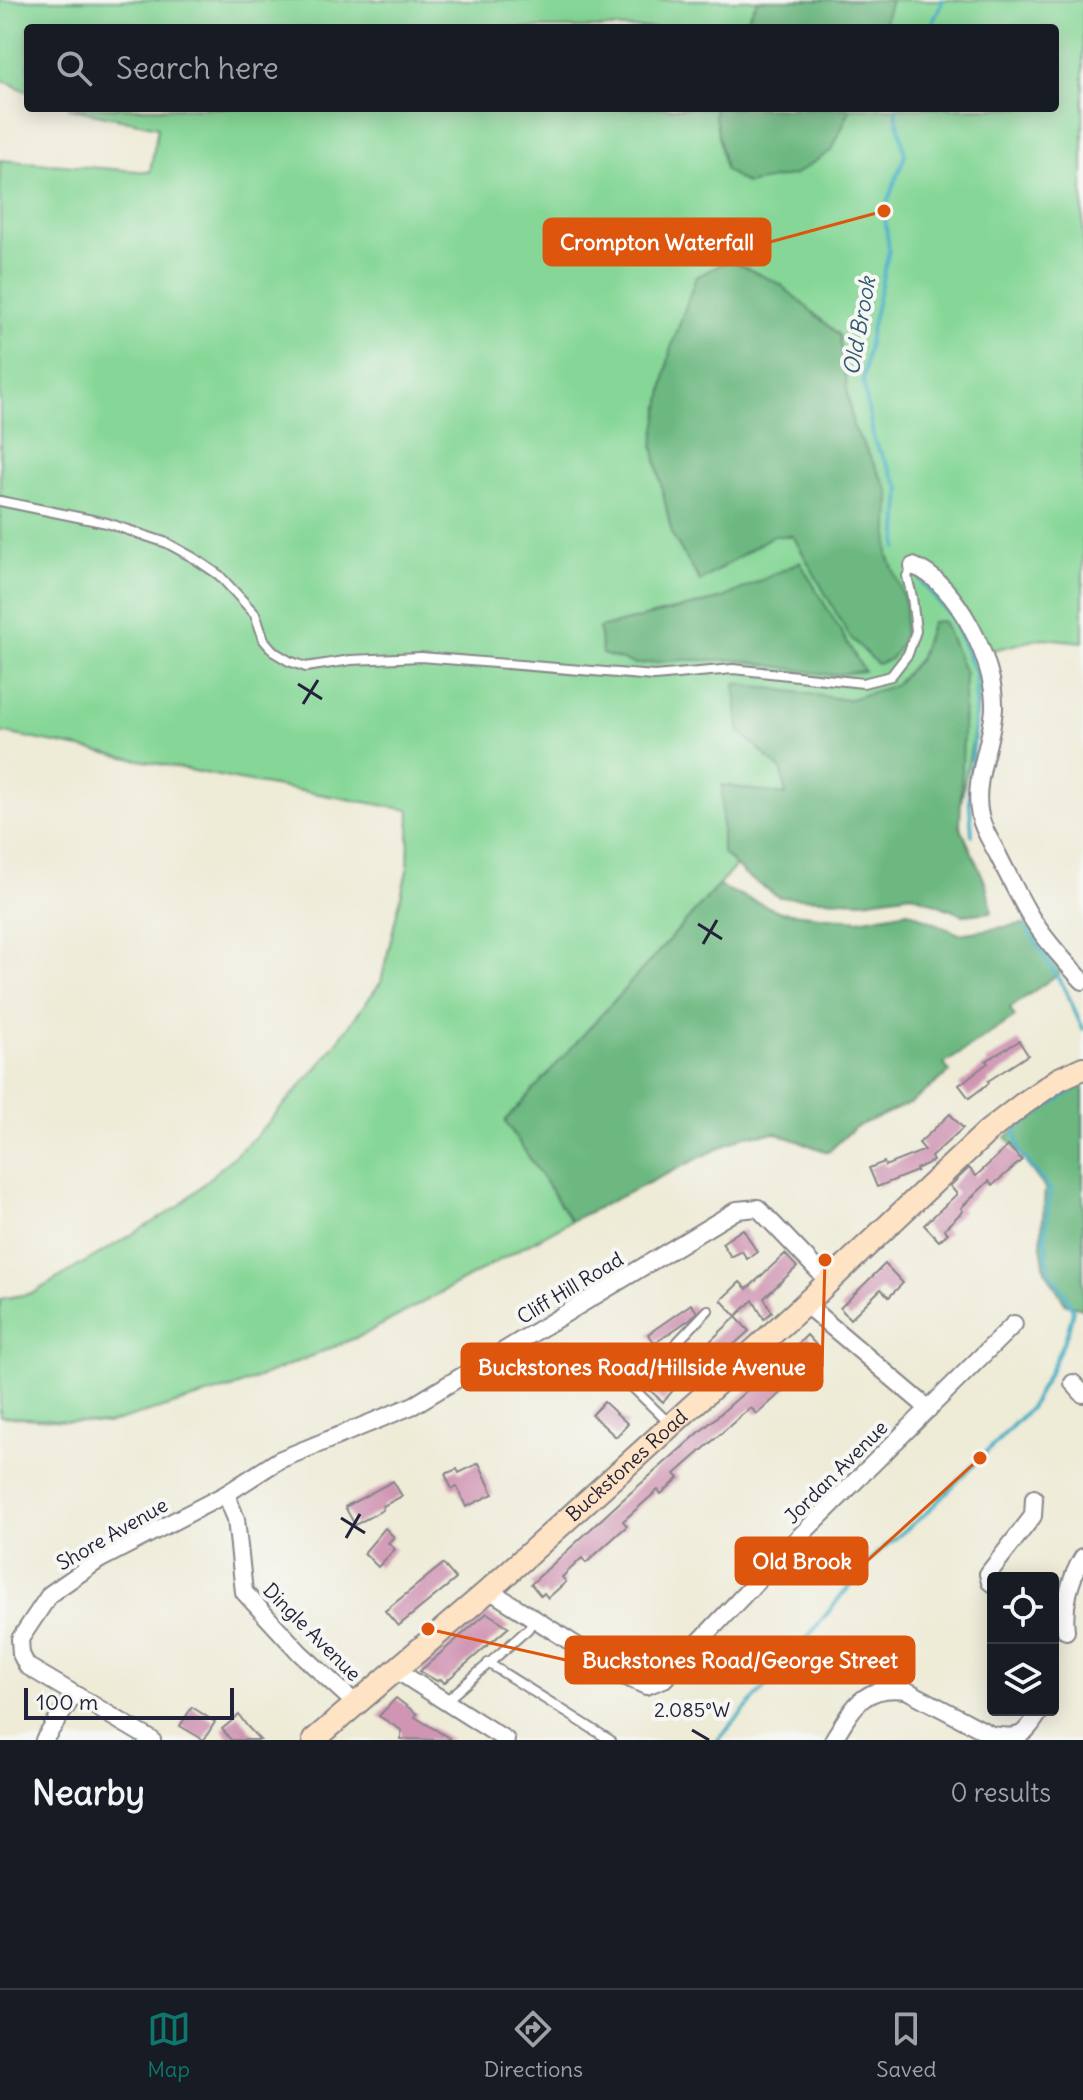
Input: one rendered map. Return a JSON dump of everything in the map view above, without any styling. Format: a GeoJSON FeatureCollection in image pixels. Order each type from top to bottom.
{"type":"FeatureCollection","features":[{"type":"Feature","properties":{"kind":"main road","name":"Buckstones Road"},"geometry":{"type":"LineString","coordinates":[[314,1740],[489,1590],[805,1304],[987,1132],[1059,1079],[1083,1068]]}},
{"type":"Feature","properties":{"kind":"street"},"geometry":{"type":"LineString","coordinates":[[913,566],[923,570],[951,594],[975,637],[986,665],[994,708],[977,801],[981,821],[1030,917],[1077,975]]}},
{"type":"Feature","properties":{"kind":"street","name":"Cliff Hill Road"},"geometry":{"type":"LineString","coordinates":[[226,1494],[279,1460],[414,1405],[737,1210],[758,1208],[828,1281]]}},
{"type":"Feature","properties":{"kind":"street"},"geometry":{"type":"LineString","coordinates":[[805,1304],[929,1409]]}},
{"type":"Feature","properties":{"kind":"street","name":"Jordan Avenue"},"geometry":{"type":"LineString","coordinates":[[489,1590],[626,1677],[646,1686],[664,1679],[799,1537],[1014,1324]]}},
{"type":"Feature","properties":{"kind":"street","name":"Shore Avenue"},"geometry":{"type":"LineString","coordinates":[[152,1740],[27,1666],[21,1654],[20,1639],[50,1594],[99,1560],[226,1494]]}},
{"type":"Feature","properties":{"kind":"street","name":"Dingle Avenue"},"geometry":{"type":"LineString","coordinates":[[226,1494],[236,1519],[244,1592],[300,1653],[356,1704]]}},
{"type":"Feature","properties":{"kind":"street"},"geometry":{"type":"LineString","coordinates":[[990,1572],[1033,1516],[1034,1498]]}},
{"type":"Feature","properties":{"kind":"street"},"geometry":{"type":"LineString","coordinates":[[1061,1620],[1074,1571],[1083,1557]]}},
{"type":"Feature","properties":{"kind":"street"},"geometry":{"type":"LineString","coordinates":[[396,1670],[506,1740]]}},
{"type":"Feature","properties":{"kind":"street"},"geometry":{"type":"LineString","coordinates":[[833,1740],[853,1707],[866,1696],[892,1688],[906,1690],[992,1735],[1004,1738],[1013,1739],[1025,1734],[1037,1716]]}},
{"type":"Feature","properties":{"kind":"street"},"geometry":{"type":"LineString","coordinates":[[44,1740],[74,1695]]}},
{"type":"Feature","properties":{"kind":"lane"},"geometry":{"type":"LineString","coordinates":[[0,501],[107,523],[167,543],[219,575],[255,614],[264,640],[274,652],[306,667],[351,660],[421,657],[654,676],[733,669],[863,683],[891,676],[908,654],[916,631],[907,576],[913,566]]}},
{"type":"Feature","properties":{"kind":"lane"},"geometry":{"type":"LineString","coordinates":[[704,1394],[666,1354],[708,1310]]}},
{"type":"Feature","properties":{"kind":"lane"},"geometry":{"type":"LineString","coordinates":[[628,1383],[671,1424]]}},
{"type":"Feature","properties":{"kind":"lane"},"geometry":{"type":"LineString","coordinates":[[446,1702],[528,1629],[534,1619]]}},
{"type":"Feature","properties":{"kind":"lane"},"geometry":{"type":"LineString","coordinates":[[488,1663],[610,1740]]}},
{"type":"Feature","properties":{"kind":"green space"},"geometry":{"type":"Polygon","coordinates":[[[0,0],[1083,0],[1083,642],[1043,638],[988,651],[961,803],[753,847],[506,1121],[571,1221],[365,1334],[238,1386],[107,1424],[0,1416],[0,1299],[33,1293],[178,1207],[256,1136],[323,1061],[381,982],[408,866],[410,810],[239,780],[0,732],[0,160],[150,172],[158,127],[87,112],[1059,112],[1059,24],[24,24],[24,90],[0,79],[0,0]]]}},
{"type":"Feature","properties":{"kind":"green space"},"geometry":{"type":"Polygon","coordinates":[[[758,0],[891,0],[884,24],[744,24],[758,0]]]}},
{"type":"Feature","properties":{"kind":"green space"},"geometry":{"type":"Polygon","coordinates":[[[714,112],[849,112],[832,150],[794,175],[747,184],[725,170],[714,112]]]}},
{"type":"Feature","properties":{"kind":"green space"},"geometry":{"type":"Polygon","coordinates":[[[730,260],[780,284],[839,335],[853,426],[890,493],[888,555],[906,604],[903,641],[891,659],[877,664],[849,636],[793,536],[772,536],[700,581],[672,535],[653,446],[670,351],[696,277],[730,260]]]}},
{"type":"Feature","properties":{"kind":"green space"},"geometry":{"type":"Polygon","coordinates":[[[800,562],[864,671],[831,675],[737,660],[635,664],[602,654],[599,628],[723,598],[800,562]]]}},
{"type":"Feature","properties":{"kind":"green space"},"geometry":{"type":"Polygon","coordinates":[[[943,621],[965,673],[960,826],[986,884],[992,912],[963,915],[912,894],[863,901],[779,897],[745,875],[722,852],[722,785],[786,795],[782,771],[739,730],[735,683],[848,700],[895,685],[919,659],[932,622],[943,621]]]}},
{"type":"Feature","properties":{"kind":"green space"},"geometry":{"type":"Polygon","coordinates":[[[718,886],[781,912],[859,920],[908,911],[959,934],[1029,923],[1065,969],[1010,1008],[1015,1017],[944,1064],[950,1072],[911,1103],[855,1127],[828,1152],[776,1133],[744,1136],[571,1221],[505,1121],[718,886]]]}},
{"type":"Feature","properties":{"kind":"green space"},"geometry":{"type":"Polygon","coordinates":[[[1083,1083],[1083,1308],[1066,1304],[1045,1270],[1041,1246],[1045,1188],[1006,1137],[1046,1103],[1083,1083]]]}},
{"type":"Feature","properties":{"kind":"building"},"geometry":{"type":"Polygon","coordinates":[[[1019,1041],[1028,1055],[988,1081],[969,1098],[959,1085],[988,1063],[986,1061],[1019,1041]]]}},
{"type":"Feature","properties":{"kind":"building"},"geometry":{"type":"Polygon","coordinates":[[[950,1114],[963,1128],[931,1157],[933,1161],[877,1187],[869,1168],[884,1162],[885,1166],[925,1150],[919,1143],[950,1114]]]}},
{"type":"Feature","properties":{"kind":"building"},"geometry":{"type":"Polygon","coordinates":[[[1008,1146],[1022,1160],[993,1185],[989,1181],[961,1208],[963,1211],[944,1229],[948,1233],[939,1241],[924,1225],[957,1194],[950,1186],[969,1168],[976,1176],[1008,1146]]]}},
{"type":"Feature","properties":{"kind":"building"},"geometry":{"type":"Polygon","coordinates":[[[743,1229],[757,1252],[747,1259],[742,1251],[731,1257],[722,1243],[743,1229]]]}},
{"type":"Feature","properties":{"kind":"building"},"geometry":{"type":"Polygon","coordinates":[[[785,1254],[797,1267],[764,1298],[772,1312],[764,1319],[753,1300],[736,1316],[721,1300],[740,1282],[747,1289],[785,1254]]]}},
{"type":"Feature","properties":{"kind":"building"},"geometry":{"type":"Polygon","coordinates":[[[885,1264],[903,1283],[889,1297],[881,1289],[850,1319],[840,1308],[885,1264]]]}},
{"type":"Feature","properties":{"kind":"building"},"geometry":{"type":"Polygon","coordinates":[[[691,1304],[697,1312],[655,1343],[648,1334],[691,1304]]]}},
{"type":"Feature","properties":{"kind":"building"},"geometry":{"type":"Polygon","coordinates":[[[736,1317],[749,1331],[703,1372],[691,1359],[736,1317]]]}},
{"type":"Feature","properties":{"kind":"building"},"geometry":{"type":"Polygon","coordinates":[[[807,1335],[818,1347],[796,1370],[787,1355],[807,1335]]]}},
{"type":"Feature","properties":{"kind":"building"},"geometry":{"type":"Polygon","coordinates":[[[654,1356],[681,1381],[663,1402],[644,1385],[648,1382],[639,1374],[654,1356]]]}},
{"type":"Feature","properties":{"kind":"building"},"geometry":{"type":"Polygon","coordinates":[[[778,1363],[794,1381],[757,1414],[751,1408],[742,1415],[675,1474],[679,1478],[661,1494],[658,1490],[623,1521],[627,1526],[586,1563],[582,1558],[562,1577],[566,1582],[548,1598],[544,1593],[541,1596],[531,1584],[778,1363]]]}},
{"type":"Feature","properties":{"kind":"building"},"geometry":{"type":"Polygon","coordinates":[[[604,1402],[628,1424],[616,1437],[592,1415],[604,1402]]]}},
{"type":"Feature","properties":{"kind":"building"},"geometry":{"type":"Polygon","coordinates":[[[479,1463],[493,1494],[466,1507],[457,1487],[452,1489],[445,1474],[457,1469],[459,1473],[479,1463]]]}},
{"type":"Feature","properties":{"kind":"building"},"geometry":{"type":"Polygon","coordinates":[[[393,1481],[402,1496],[355,1525],[345,1507],[393,1481]]]}},
{"type":"Feature","properties":{"kind":"building"},"geometry":{"type":"Polygon","coordinates":[[[385,1528],[394,1537],[388,1543],[395,1549],[378,1567],[364,1553],[385,1528]]]}},
{"type":"Feature","properties":{"kind":"building"},"geometry":{"type":"Polygon","coordinates":[[[443,1564],[456,1579],[398,1626],[385,1611],[443,1564]]]}},
{"type":"Feature","properties":{"kind":"building"},"geometry":{"type":"Polygon","coordinates":[[[487,1613],[509,1627],[444,1683],[420,1671],[487,1613]]]}},
{"type":"Feature","properties":{"kind":"building"},"geometry":{"type":"Polygon","coordinates":[[[396,1698],[417,1714],[415,1717],[452,1740],[401,1739],[401,1730],[379,1716],[396,1698]]]}},
{"type":"Feature","properties":{"kind":"building"},"geometry":{"type":"Polygon","coordinates":[[[192,1707],[215,1722],[204,1740],[180,1726],[192,1707]]]}},
{"type":"Feature","properties":{"kind":"building"},"geometry":{"type":"Polygon","coordinates":[[[239,1715],[260,1740],[231,1740],[222,1729],[239,1715]]]}},
{"type":"Feature","properties":{"kind":"waterway","name":"Old Brook"},"geometry":{"type":"LineString","coordinates":[[932,24],[943,0]]}},
{"type":"Feature","properties":{"kind":"waterway","name":"Old Brook"},"geometry":{"type":"LineString","coordinates":[[896,112],[905,155],[884,211],[889,250],[863,380],[874,441],[901,489],[897,548]]}},
{"type":"Feature","properties":{"kind":"waterway","name":"Old Brook"},"geometry":{"type":"LineString","coordinates":[[921,581],[952,618],[976,675],[969,791],[972,835]]}},
{"type":"Feature","properties":{"kind":"waterway","name":"Old Brook"},"geometry":{"type":"LineString","coordinates":[[1026,927],[1065,989],[1083,1029]]}},
{"type":"Feature","properties":{"kind":"waterway","name":"Old Brook"},"geometry":{"type":"LineString","coordinates":[[718,1740],[876,1554],[925,1514],[1030,1408],[1068,1331],[1073,1310],[1050,1273],[1047,1258],[1045,1236],[1050,1190],[1019,1151],[1015,1130],[1083,1084]]}},
{"type":"Feature","properties":{"kind":"place","name":"Crompton Waterfall"},"geometry":{"type":"Point","coordinates":[884,211]}},
{"type":"Feature","properties":{"kind":"place","name":"Buckstones Road/Hillside Avenue"},"geometry":{"type":"Point","coordinates":[825,1260]}},
{"type":"Feature","properties":{"kind":"place","name":"Old Brook"},"geometry":{"type":"Point","coordinates":[980,1458]}},
{"type":"Feature","properties":{"kind":"place","name":"Buckstones Road/George Street"},"geometry":{"type":"Point","coordinates":[428,1629]}}]}
